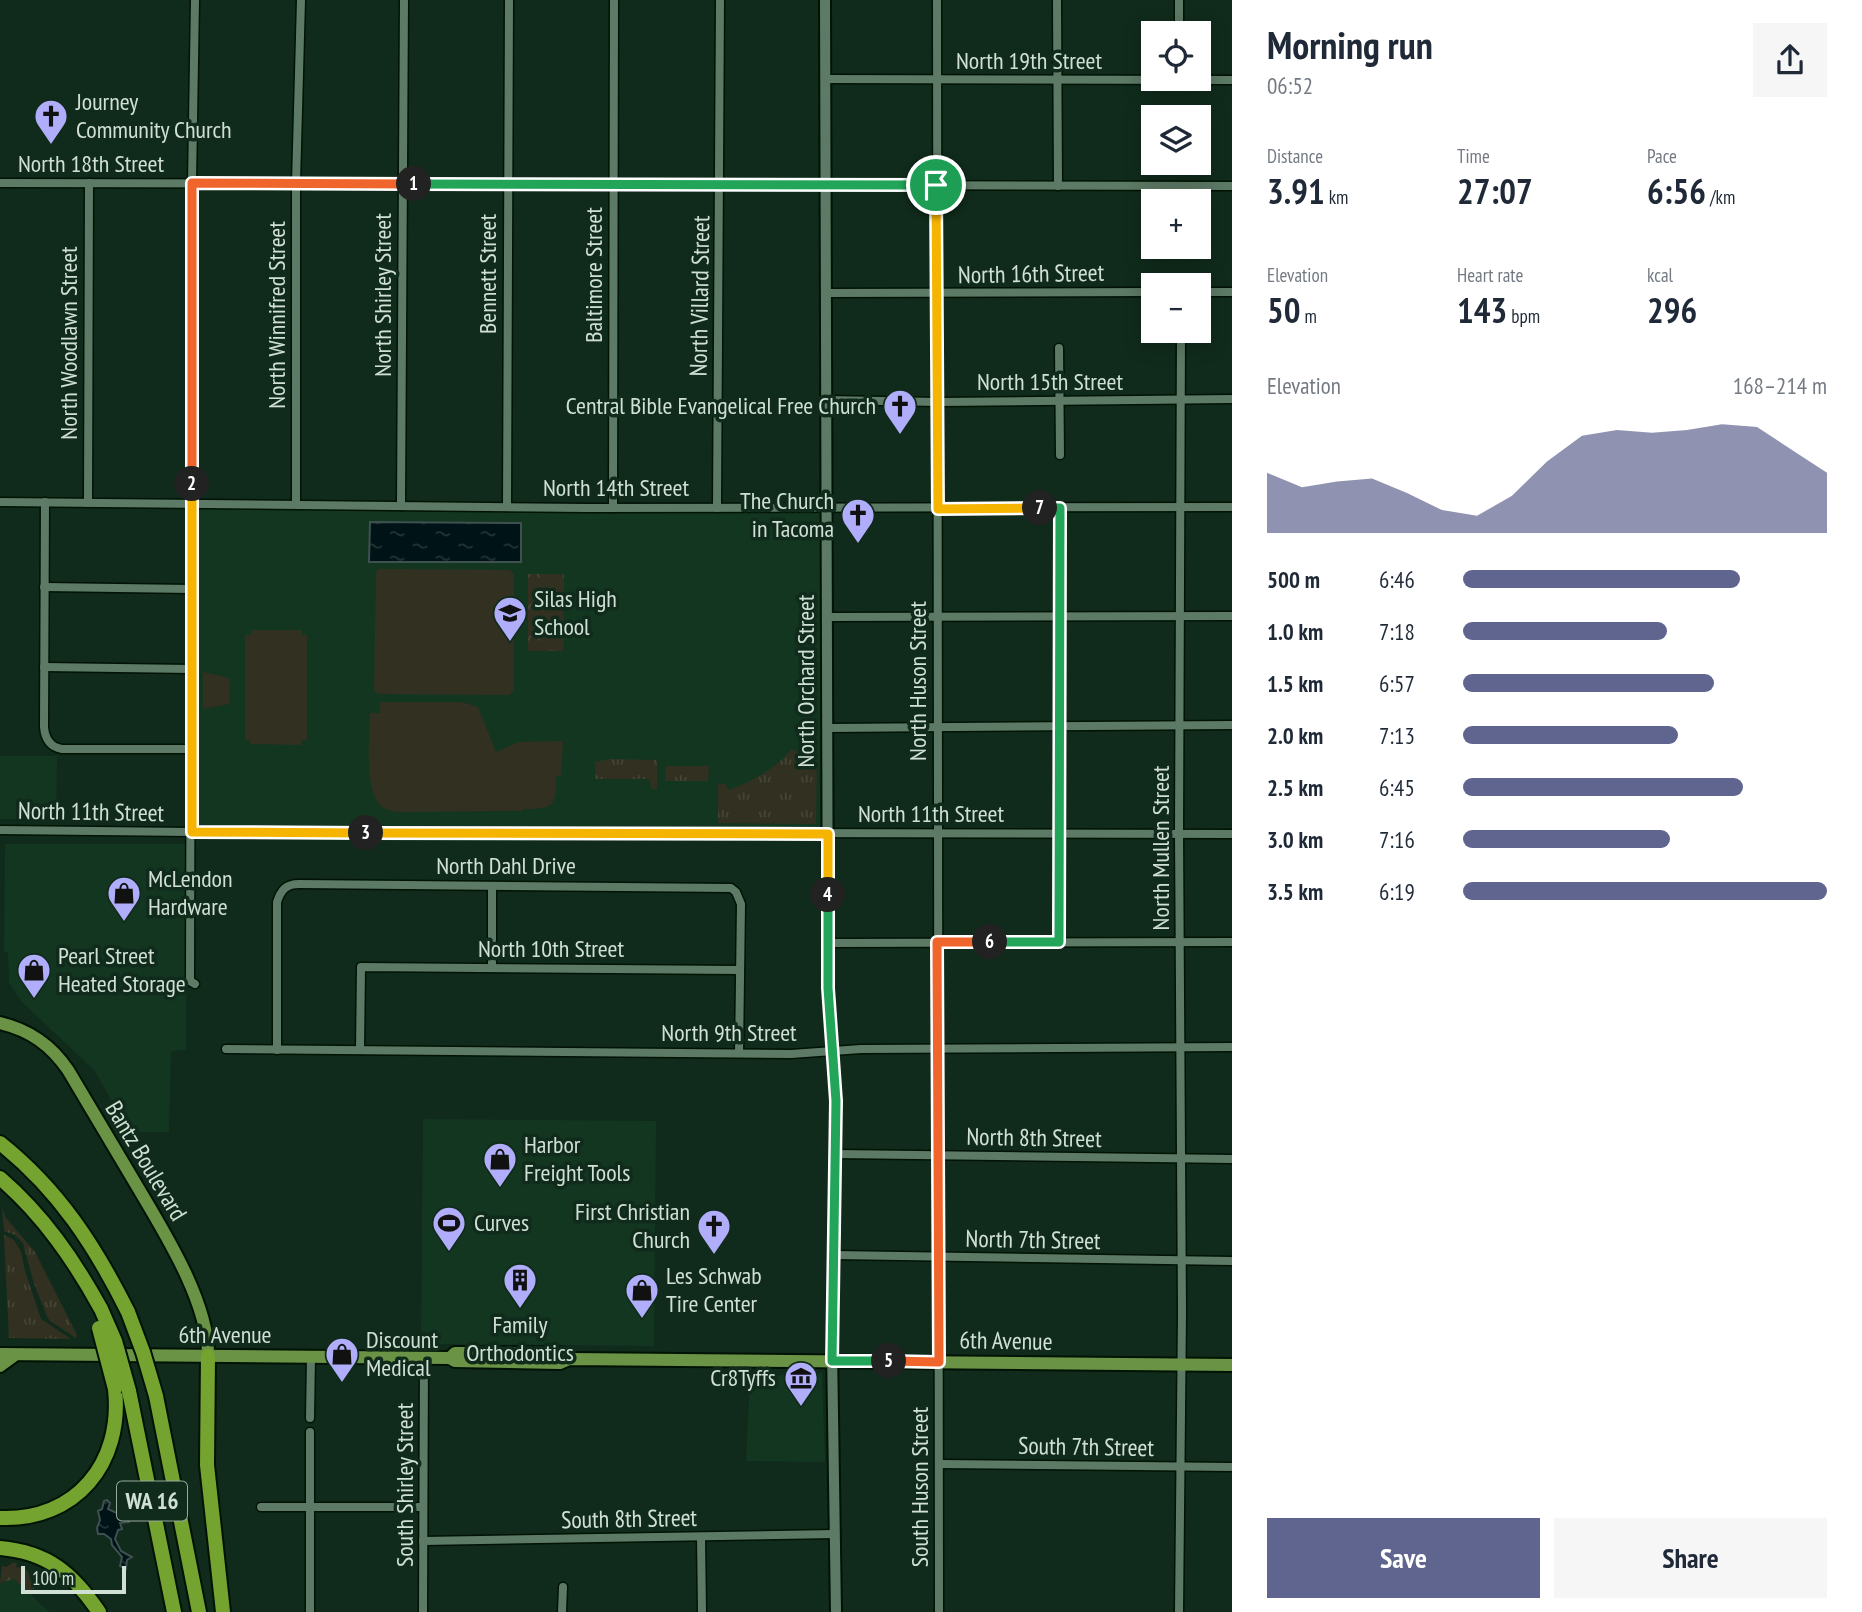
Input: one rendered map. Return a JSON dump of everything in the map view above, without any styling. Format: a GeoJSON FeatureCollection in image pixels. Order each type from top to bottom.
{"type":"FeatureCollection","features":[{"type":"Feature","properties":{"kind":"highway","name":"WA 16"},"geometry":{"type":"LineString","coordinates":[[0,1143],[26,1165],[78,1223],[102,1261],[128,1312],[156,1396],[199,1612]]}},
{"type":"Feature","properties":{"kind":"highway","name":"WA 16"},"geometry":{"type":"LineString","coordinates":[[0,1178],[28,1204],[76,1266],[101,1309],[115,1341],[122,1390],[174,1612]]}},
{"type":"Feature","properties":{"kind":"highway"},"geometry":{"type":"LineString","coordinates":[[0,1518],[28,1518],[67,1502],[88,1484],[103,1461],[113,1436],[122,1390],[76,1266]]}},
{"type":"Feature","properties":{"kind":"highway"},"geometry":{"type":"LineString","coordinates":[[208,1356],[207,1465],[223,1612]]}},
{"type":"Feature","properties":{"kind":"highway"},"geometry":{"type":"LineString","coordinates":[[0,1548],[37,1556],[63,1569],[76,1580],[99,1612]]}},
{"type":"Feature","properties":{"kind":"main road","name":"Bantz Boulevard"},"geometry":{"type":"LineString","coordinates":[[0,1023],[33,1035],[57,1054],[68,1070],[177,1252],[203,1325],[208,1356]]}},
{"type":"Feature","properties":{"kind":"main road","name":"6th Avenue"},"geometry":{"type":"LineString","coordinates":[[0,1354],[450,1358],[455,1353],[561,1353],[569,1359],[1232,1365]]}},
{"type":"Feature","properties":{"kind":"main road"},"geometry":{"type":"LineString","coordinates":[[0,1366],[15,1355]]}},
{"type":"Feature","properties":{"kind":"street"},"geometry":{"type":"LineString","coordinates":[[195,0],[190,981],[195,984]]}},
{"type":"Feature","properties":{"kind":"street","name":"North Winnifred Street"},"geometry":{"type":"LineString","coordinates":[[296,504],[296,183],[300,0]]}},
{"type":"Feature","properties":{"kind":"street","name":"North Shirley Street"},"geometry":{"type":"LineString","coordinates":[[401,506],[404,0]]}},
{"type":"Feature","properties":{"kind":"street","name":"Bennett Street"},"geometry":{"type":"LineString","coordinates":[[507,507],[509,0]]}},
{"type":"Feature","properties":{"kind":"street","name":"Baltimore Street"},"geometry":{"type":"LineString","coordinates":[[613,508],[614,0]]}},
{"type":"Feature","properties":{"kind":"street","name":"North Villard Street"},"geometry":{"type":"LineString","coordinates":[[717,508],[720,0]]}},
{"type":"Feature","properties":{"kind":"street","name":"North Orchard Street"},"geometry":{"type":"LineString","coordinates":[[825,0],[828,943],[836,1154],[832,1361],[836,1612]]}},
{"type":"Feature","properties":{"kind":"street","name":"North Huson Street"},"geometry":{"type":"LineString","coordinates":[[937,0],[939,1362]]}},
{"type":"Feature","properties":{"kind":"street"},"geometry":{"type":"LineString","coordinates":[[1057,0],[1058,186]]}},
{"type":"Feature","properties":{"kind":"street"},"geometry":{"type":"LineString","coordinates":[[1179,0],[1179,21]]}},
{"type":"Feature","properties":{"kind":"street","name":"North 19th Street"},"geometry":{"type":"LineString","coordinates":[[825,79],[1141,79]]}},
{"type":"Feature","properties":{"kind":"street","name":"North 19th Street"},"geometry":{"type":"LineString","coordinates":[[1211,80],[1232,80]]}},
{"type":"Feature","properties":{"kind":"street","name":"North 18th Street"},"geometry":{"type":"LineString","coordinates":[[0,183],[1232,186]]}},
{"type":"Feature","properties":{"kind":"street","name":"North Woodlawn Street"},"geometry":{"type":"LineString","coordinates":[[88,503],[89,183]]}},
{"type":"Feature","properties":{"kind":"street","name":"North 16th Street"},"geometry":{"type":"LineString","coordinates":[[826,293],[938,294],[1058,287],[1141,291]]}},
{"type":"Feature","properties":{"kind":"street"},"geometry":{"type":"LineString","coordinates":[[1211,292],[1232,292]]}},
{"type":"Feature","properties":{"kind":"street","name":"North Mullen Street"},"geometry":{"type":"LineString","coordinates":[[1179,1612],[1182,1261],[1179,833],[1181,343]]}},
{"type":"Feature","properties":{"kind":"street"},"geometry":{"type":"LineString","coordinates":[[1059,348],[1060,455]]}},
{"type":"Feature","properties":{"kind":"street","name":"North 15th Street"},"geometry":{"type":"LineString","coordinates":[[827,400],[1232,400]]}},
{"type":"Feature","properties":{"kind":"street","name":"North 14th Street"},"geometry":{"type":"LineString","coordinates":[[0,502],[613,508],[1232,508]]}},
{"type":"Feature","properties":{"kind":"street"},"geometry":{"type":"LineString","coordinates":[[45,502],[44,727],[50,743],[56,748],[66,749],[192,749]]}},
{"type":"Feature","properties":{"kind":"street"},"geometry":{"type":"LineString","coordinates":[[1059,942],[1060,508]]}},
{"type":"Feature","properties":{"kind":"street"},"geometry":{"type":"LineString","coordinates":[[44,587],[192,589]]}},
{"type":"Feature","properties":{"kind":"street"},"geometry":{"type":"LineString","coordinates":[[827,617],[1232,616]]}},
{"type":"Feature","properties":{"kind":"street"},"geometry":{"type":"LineString","coordinates":[[44,667],[192,669]]}},
{"type":"Feature","properties":{"kind":"street"},"geometry":{"type":"LineString","coordinates":[[828,727],[1232,725]]}},
{"type":"Feature","properties":{"kind":"street","name":"North 11th Street"},"geometry":{"type":"LineString","coordinates":[[0,830],[1232,834]]}},
{"type":"Feature","properties":{"kind":"street","name":"North Dahl Drive"},"geometry":{"type":"LineString","coordinates":[[276,1049],[277,908],[279,894],[293,884],[731,888],[736,892],[741,904],[740,970]]}},
{"type":"Feature","properties":{"kind":"street"},"geometry":{"type":"LineString","coordinates":[[492,886],[492,968]]}},
{"type":"Feature","properties":{"kind":"street"},"geometry":{"type":"LineString","coordinates":[[828,943],[1232,942]]}},
{"type":"Feature","properties":{"kind":"street","name":"North 10th Street"},"geometry":{"type":"LineString","coordinates":[[360,1050],[361,967],[740,970]]}},
{"type":"Feature","properties":{"kind":"street"},"geometry":{"type":"LineString","coordinates":[[739,1053],[740,970]]}},
{"type":"Feature","properties":{"kind":"street","name":"North 9th Street"},"geometry":{"type":"LineString","coordinates":[[226,1049],[739,1053],[1232,1047]]}},
{"type":"Feature","properties":{"kind":"street","name":"North 8th Street"},"geometry":{"type":"LineString","coordinates":[[836,1154],[1232,1159]]}},
{"type":"Feature","properties":{"kind":"street","name":"North 7th Street"},"geometry":{"type":"LineString","coordinates":[[834,1255],[1232,1261]]}},
{"type":"Feature","properties":{"kind":"street"},"geometry":{"type":"LineString","coordinates":[[310,1418],[311,1356]]}},
{"type":"Feature","properties":{"kind":"street","name":"South Shirley Street"},"geometry":{"type":"LineString","coordinates":[[424,1358],[424,1612]]}},
{"type":"Feature","properties":{"kind":"street","name":"South Huson Street"},"geometry":{"type":"LineString","coordinates":[[939,1362],[939,1612]]}},
{"type":"Feature","properties":{"kind":"street"},"geometry":{"type":"LineString","coordinates":[[310,1432],[310,1612]]}},
{"type":"Feature","properties":{"kind":"street","name":"South 7th Street"},"geometry":{"type":"LineString","coordinates":[[940,1464],[1232,1467]]}},
{"type":"Feature","properties":{"kind":"street"},"geometry":{"type":"LineString","coordinates":[[261,1507],[423,1507]]}},
{"type":"Feature","properties":{"kind":"street","name":"South 8th Street"},"geometry":{"type":"LineString","coordinates":[[423,1541],[835,1534]]}},
{"type":"Feature","properties":{"kind":"street"},"geometry":{"type":"LineString","coordinates":[[701,1537],[702,1612]]}},
{"type":"Feature","properties":{"kind":"street"},"geometry":{"type":"LineString","coordinates":[[562,1612],[563,1587]]}},
{"type":"Feature","properties":{"kind":"shaded area","name":"Silas High School"},"geometry":{"type":"Polygon","coordinates":[[[192,503],[827,508],[828,834],[192,832],[192,503]]]}},
{"type":"Feature","properties":{"kind":"shaded area"},"geometry":{"type":"Polygon","coordinates":[[[0,756],[57,756],[56,819],[0,819],[0,756]]]}},
{"type":"Feature","properties":{"kind":"shaded area"},"geometry":{"type":"Polygon","coordinates":[[[5,844],[187,844],[186,1050],[171,1051],[169,1132],[132,1132],[95,1071],[22,1002],[9,983],[8,953],[4,952],[5,844]]]}},
{"type":"Feature","properties":{"kind":"shaded area"},"geometry":{"type":"Polygon","coordinates":[[[423,1119],[656,1121],[654,1346],[421,1344],[423,1119]]]}},
{"type":"Feature","properties":{"kind":"shaded area"},"geometry":{"type":"Polygon","coordinates":[[[822,1373],[825,1462],[746,1461],[750,1376],[822,1373]]]}},
{"type":"Feature","properties":{"kind":"shaded area"},"geometry":{"type":"Polygon","coordinates":[[[14,1579],[49,1612],[0,1612],[0,1583],[14,1579]]]}},
{"type":"Feature","properties":{"kind":"green space"},"geometry":{"type":"Polygon","coordinates":[[[378,569],[510,570],[514,575],[514,690],[509,695],[378,694],[374,690],[378,569]]]}},
{"type":"Feature","properties":{"kind":"green space"},"geometry":{"type":"Polygon","coordinates":[[[528,574],[564,574],[563,651],[528,651],[528,574]]]}},
{"type":"Feature","properties":{"kind":"green space"},"geometry":{"type":"Polygon","coordinates":[[[251,630],[302,630],[302,635],[307,635],[307,740],[301,740],[301,745],[250,744],[250,740],[245,740],[245,635],[251,635],[251,630]]]}},
{"type":"Feature","properties":{"kind":"green space"},"geometry":{"type":"Polygon","coordinates":[[[203,672],[230,678],[229,704],[203,709],[203,672]]]}},
{"type":"Feature","properties":{"kind":"green space"},"geometry":{"type":"Polygon","coordinates":[[[380,702],[462,702],[478,707],[496,752],[519,742],[563,741],[561,775],[556,776],[554,800],[547,807],[522,811],[398,812],[382,807],[372,789],[369,763],[370,713],[380,713],[380,702]]]}},
{"type":"Feature","properties":{"kind":"green space"},"geometry":{"type":"Polygon","coordinates":[[[792,749],[802,755],[817,757],[816,824],[718,823],[718,784],[726,784],[728,790],[746,783],[771,769],[792,749]]]}},
{"type":"Feature","properties":{"kind":"green space"},"geometry":{"type":"Polygon","coordinates":[[[610,759],[657,760],[657,789],[651,789],[650,779],[595,779],[595,762],[610,759]]]}},
{"type":"Feature","properties":{"kind":"green space"},"geometry":{"type":"Polygon","coordinates":[[[666,766],[709,766],[708,781],[665,781],[666,766]]]}},
{"type":"Feature","properties":{"kind":"green space"},"geometry":{"type":"Polygon","coordinates":[[[2,1208],[6,1218],[35,1252],[77,1335],[76,1338],[50,1321],[47,1316],[34,1284],[23,1243],[15,1235],[4,1231],[2,1208]]]}},
{"type":"Feature","properties":{"kind":"green space"},"geometry":{"type":"Polygon","coordinates":[[[4,1235],[14,1240],[21,1252],[41,1319],[71,1339],[9,1338],[4,1235]]]}},
{"type":"Feature","properties":{"kind":"green space"},"geometry":{"type":"Polygon","coordinates":[[[14,1562],[16,1567],[24,1568],[29,1573],[30,1580],[36,1585],[34,1589],[27,1591],[14,1579],[0,1583],[2,1566],[6,1567],[14,1562]]]}},
{"type":"Feature","properties":{"kind":"water"},"geometry":{"type":"Polygon","coordinates":[[[370,522],[521,523],[521,562],[369,562],[370,522]]]}},
{"type":"Feature","properties":{"kind":"water"},"geometry":{"type":"Polygon","coordinates":[[[107,1500],[110,1503],[108,1509],[121,1515],[124,1512],[129,1522],[120,1523],[122,1529],[118,1530],[115,1539],[121,1551],[132,1557],[127,1560],[126,1569],[120,1566],[122,1557],[112,1545],[111,1539],[104,1534],[98,1534],[98,1511],[107,1500]]]}},
{"type":"Feature","properties":{"kind":"place","name":"Journey Community Church"},"geometry":{"type":"Point","coordinates":[51,146]}},
{"type":"Feature","properties":{"kind":"place","name":"Central Bible Evangelical Free Church"},"geometry":{"type":"Point","coordinates":[900,436]}},
{"type":"Feature","properties":{"kind":"place","name":"The Church in Tacoma"},"geometry":{"type":"Point","coordinates":[858,545]}},
{"type":"Feature","properties":{"kind":"place","name":"Silas High School"},"geometry":{"type":"Point","coordinates":[510,643]}},
{"type":"Feature","properties":{"kind":"place","name":"McLendon Hardware"},"geometry":{"type":"Point","coordinates":[124,923]}},
{"type":"Feature","properties":{"kind":"place","name":"Pearl Street Heated Storage"},"geometry":{"type":"Point","coordinates":[34,1000]}},
{"type":"Feature","properties":{"kind":"place","name":"Harbor Freight Tools"},"geometry":{"type":"Point","coordinates":[500,1189]}},
{"type":"Feature","properties":{"kind":"place","name":"Curves"},"geometry":{"type":"Point","coordinates":[449,1253]}},
{"type":"Feature","properties":{"kind":"place","name":"First Christian Church"},"geometry":{"type":"Point","coordinates":[714,1256]}},
{"type":"Feature","properties":{"kind":"place","name":"Family Orthodontics"},"geometry":{"type":"Point","coordinates":[520,1310]}},
{"type":"Feature","properties":{"kind":"place","name":"Les Schwab Tire Center"},"geometry":{"type":"Point","coordinates":[642,1320]}},
{"type":"Feature","properties":{"kind":"place","name":"Discount Medical"},"geometry":{"type":"Point","coordinates":[342,1384]}},
{"type":"Feature","properties":{"kind":"place","name":"Cr8Tyffs"},"geometry":{"type":"Point","coordinates":[801,1408]}},
{"type":"Feature","properties":{"kind":"route"},"geometry":{"type":"LineString","coordinates":[[192,183],[936,185],[938,509],[1060,508],[1059,942],[937,942],[940,1101],[939,1362],[832,1361],[836,1101],[828,988],[828,834],[192,832],[192,183]]}}]}
